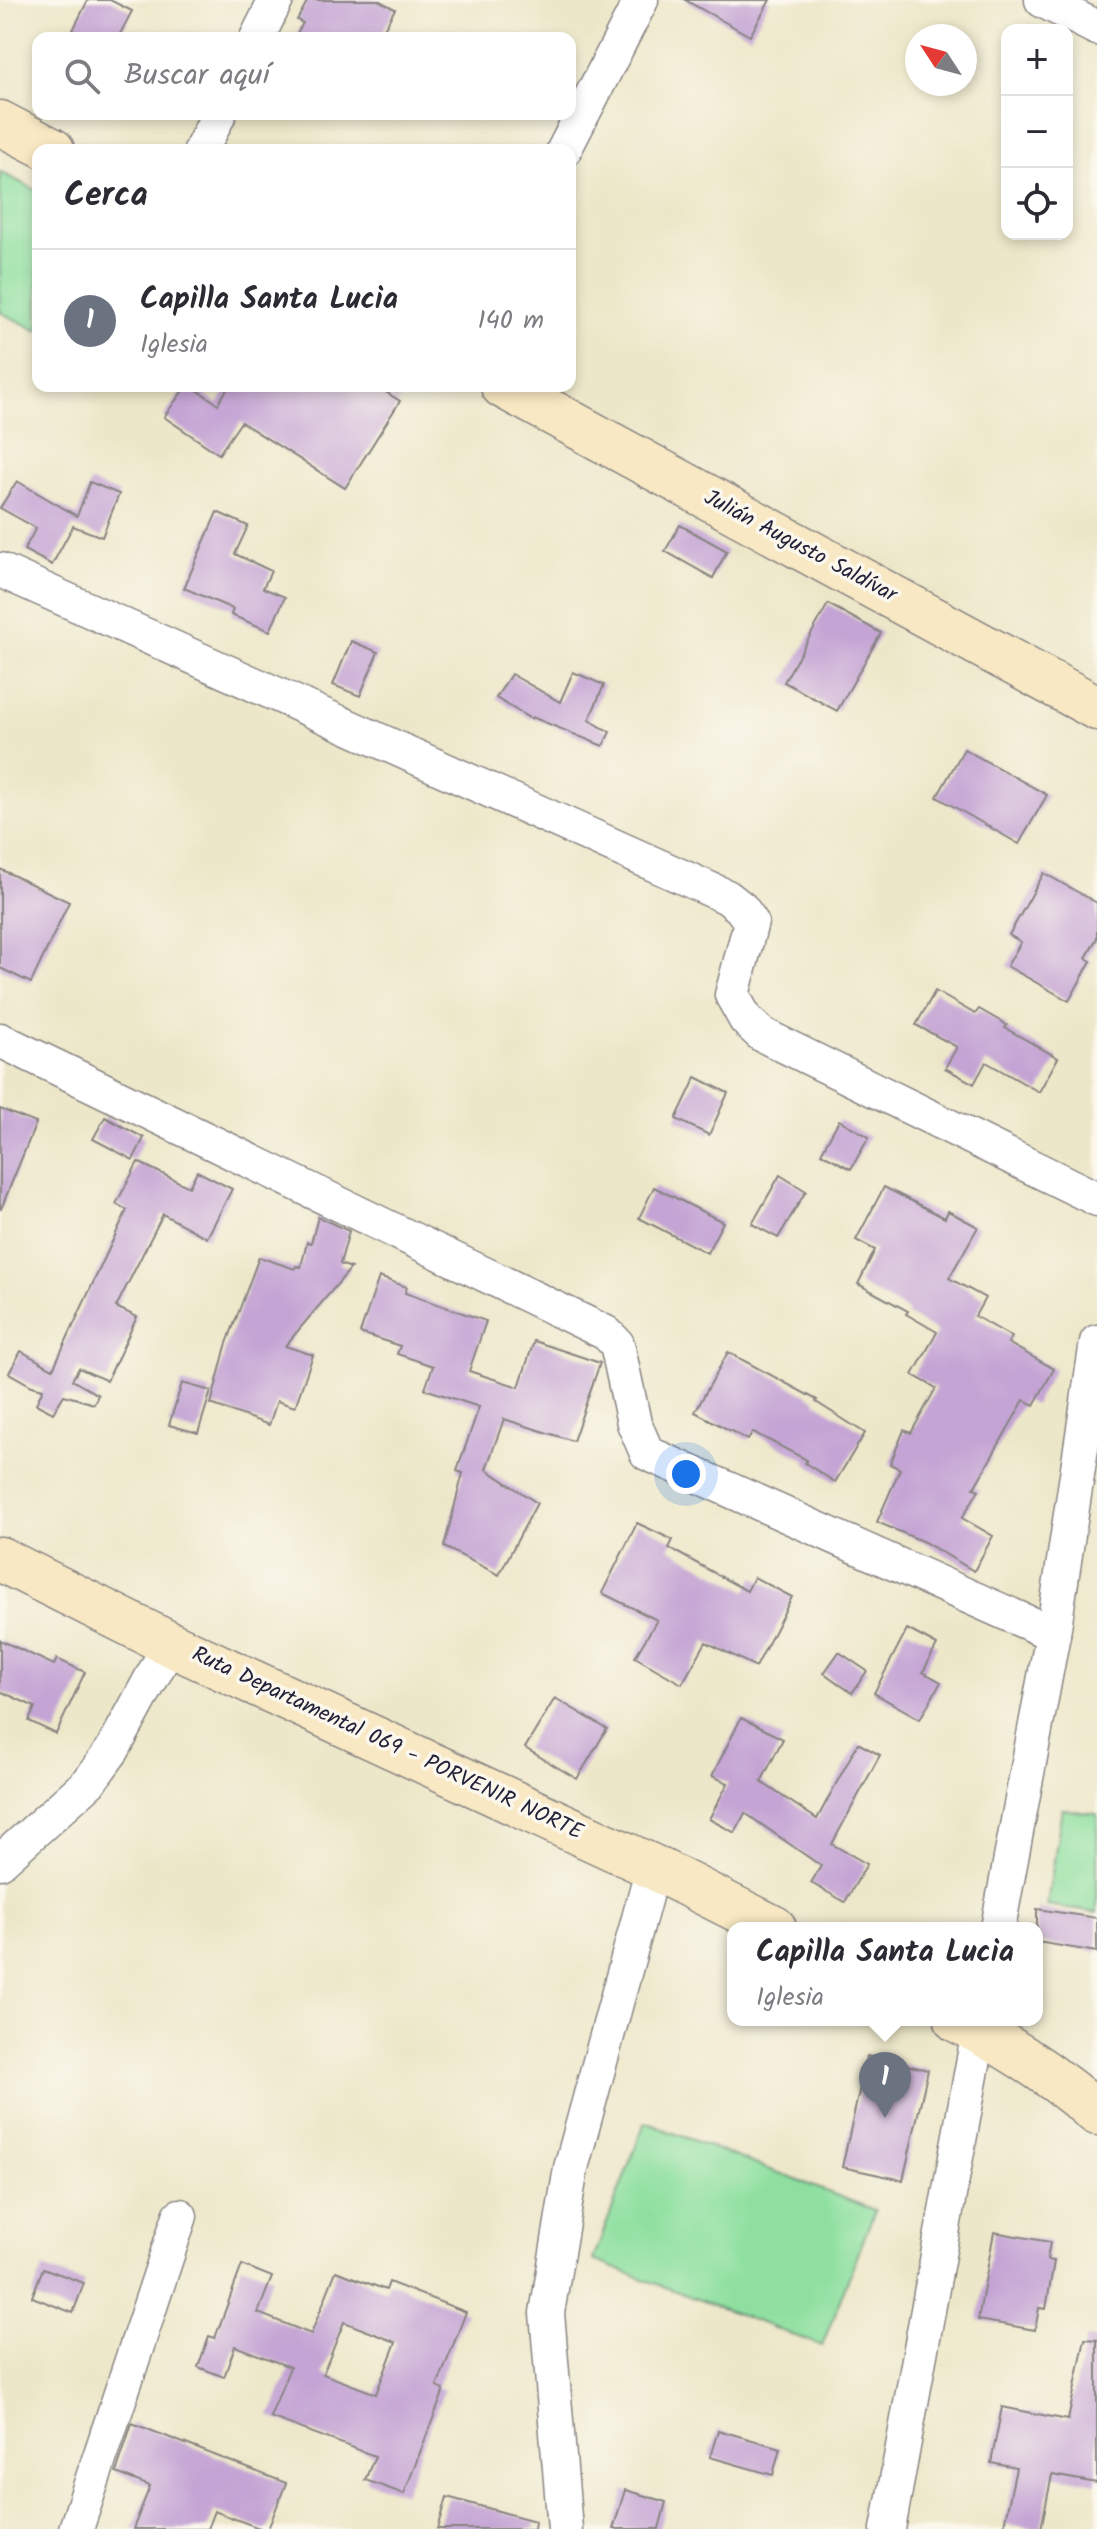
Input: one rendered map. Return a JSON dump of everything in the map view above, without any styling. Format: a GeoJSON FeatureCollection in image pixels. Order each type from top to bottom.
{"type":"FeatureCollection","features":[{"type":"Feature","properties":{"kind":"main road"},"geometry":{"type":"LineString","coordinates":[[0,123],[40,144]]}},
{"type":"Feature","properties":{"kind":"main road","name":"Julián Augusto Saldívar"},"geometry":{"type":"LineString","coordinates":[[514,392],[1097,708]]}},
{"type":"Feature","properties":{"kind":"main road","name":"Ruta Departamental 069 - PORVENIR NORTE"},"geometry":{"type":"LineString","coordinates":[[0,1559],[170,1644],[653,1867],[762,1922]]}},
{"type":"Feature","properties":{"kind":"main road"},"geometry":{"type":"LineString","coordinates":[[975,2026],[1069,2089],[1097,2113]]}},
{"type":"Feature","properties":{"kind":"street"},"geometry":{"type":"LineString","coordinates":[[260,32],[276,0]]}},
{"type":"Feature","properties":{"kind":"street"},"geometry":{"type":"LineString","coordinates":[[567,144],[641,0]]}},
{"type":"Feature","properties":{"kind":"street"},"geometry":{"type":"LineString","coordinates":[[1042,0],[1097,28]]}},
{"type":"Feature","properties":{"kind":"street"},"geometry":{"type":"LineString","coordinates":[[204,144],[216,120]]}},
{"type":"Feature","properties":{"kind":"street"},"geometry":{"type":"LineString","coordinates":[[0,570],[727,897],[741,908],[751,922],[732,995],[746,1020],[761,1034],[1097,1199]]}},
{"type":"Feature","properties":{"kind":"street"},"geometry":{"type":"LineString","coordinates":[[0,1040],[606,1333],[617,1344],[634,1423],[647,1453],[1053,1634]]}},
{"type":"Feature","properties":{"kind":"street"},"geometry":{"type":"LineString","coordinates":[[999,1922],[1053,1634],[1097,1342]]}},
{"type":"Feature","properties":{"kind":"street"},"geometry":{"type":"LineString","coordinates":[[0,1862],[89,1782],[113,1749],[170,1644]]}},
{"type":"Feature","properties":{"kind":"street"},"geometry":{"type":"LineString","coordinates":[[565,2529],[547,2313],[571,2168],[653,1867]]}},
{"type":"Feature","properties":{"kind":"street"},"geometry":{"type":"LineString","coordinates":[[888,2529],[972,2026]]}},
{"type":"Feature","properties":{"kind":"street"},"geometry":{"type":"LineString","coordinates":[[76,2529],[180,2216]]}},
{"type":"Feature","properties":{"kind":"green space"},"geometry":{"type":"Polygon","coordinates":[[[0,172],[32,188],[32,328],[0,312],[0,172]]]}},
{"type":"Feature","properties":{"kind":"green space"},"geometry":{"type":"Polygon","coordinates":[[[1062,1809],[1097,1814],[1097,1913],[1047,1905],[1062,1809]]]}},
{"type":"Feature","properties":{"kind":"green space"},"geometry":{"type":"Polygon","coordinates":[[[645,2122],[875,2210],[822,2346],[593,2260],[645,2122]]]}},
{"type":"Feature","properties":{"kind":"building"},"geometry":{"type":"Polygon","coordinates":[[[88,0],[110,0],[132,11],[121,32],[72,32],[88,0]]]}},
{"type":"Feature","properties":{"kind":"building"},"geometry":{"type":"Polygon","coordinates":[[[308,0],[378,0],[395,9],[382,32],[298,32],[303,23],[297,20],[308,0]]]}},
{"type":"Feature","properties":{"kind":"building"},"geometry":{"type":"Polygon","coordinates":[[[685,0],[770,0],[750,36],[685,0]]]}},
{"type":"Feature","properties":{"kind":"building"},"geometry":{"type":"Polygon","coordinates":[[[182,392],[200,392],[218,404],[225,392],[386,392],[400,401],[345,488],[241,422],[219,454],[164,417],[182,392]]]}},
{"type":"Feature","properties":{"kind":"building"},"geometry":{"type":"Polygon","coordinates":[[[17,481],[77,516],[90,482],[119,494],[102,537],[73,526],[52,565],[24,550],[36,528],[0,508],[17,481]]]}},
{"type":"Feature","properties":{"kind":"building"},"geometry":{"type":"Polygon","coordinates":[[[217,512],[248,526],[235,554],[271,571],[263,588],[285,597],[270,631],[231,615],[233,609],[184,588],[217,512]]]}},
{"type":"Feature","properties":{"kind":"building"},"geometry":{"type":"Polygon","coordinates":[[[680,525],[727,551],[713,578],[665,551],[680,525]]]}},
{"type":"Feature","properties":{"kind":"building"},"geometry":{"type":"Polygon","coordinates":[[[828,604],[881,633],[837,711],[784,682],[828,604]]]}},
{"type":"Feature","properties":{"kind":"building"},"geometry":{"type":"Polygon","coordinates":[[[351,641],[378,652],[360,696],[333,685],[351,641]]]}},
{"type":"Feature","properties":{"kind":"building"},"geometry":{"type":"Polygon","coordinates":[[[573,672],[604,685],[589,720],[610,732],[603,746],[531,719],[496,698],[511,674],[560,702],[573,672]]]}},
{"type":"Feature","properties":{"kind":"building"},"geometry":{"type":"Polygon","coordinates":[[[964,749],[1047,795],[1019,844],[937,797],[964,749]]]}},
{"type":"Feature","properties":{"kind":"building"},"geometry":{"type":"Polygon","coordinates":[[[0,869],[69,902],[31,983],[0,968],[0,869]]]}},
{"type":"Feature","properties":{"kind":"building"},"geometry":{"type":"Polygon","coordinates":[[[1044,873],[1097,903],[1097,938],[1086,958],[1091,961],[1069,1001],[1007,966],[1021,942],[1009,935],[1044,873]]]}},
{"type":"Feature","properties":{"kind":"building"},"geometry":{"type":"Polygon","coordinates":[[[935,991],[975,1014],[979,1009],[1007,1025],[1005,1028],[1058,1058],[1039,1092],[986,1062],[974,1084],[945,1068],[957,1047],[916,1025],[935,991]]]}},
{"type":"Feature","properties":{"kind":"building"},"geometry":{"type":"Polygon","coordinates":[[[696,1077],[728,1093],[709,1135],[676,1119],[696,1077]]]}},
{"type":"Feature","properties":{"kind":"building"},"geometry":{"type":"Polygon","coordinates":[[[0,1109],[36,1123],[1,1209],[0,1208],[0,1109]]]}},
{"type":"Feature","properties":{"kind":"building"},"geometry":{"type":"Polygon","coordinates":[[[105,1117],[144,1138],[133,1160],[93,1139],[105,1117]]]}},
{"type":"Feature","properties":{"kind":"building"},"geometry":{"type":"Polygon","coordinates":[[[839,1120],[869,1137],[851,1169],[821,1153],[839,1120]]]}},
{"type":"Feature","properties":{"kind":"building"},"geometry":{"type":"Polygon","coordinates":[[[138,1162],[189,1187],[197,1171],[232,1189],[207,1238],[163,1214],[116,1307],[137,1317],[107,1381],[79,1368],[72,1380],[98,1395],[94,1404],[64,1395],[53,1413],[36,1404],[43,1389],[9,1373],[21,1351],[53,1369],[127,1210],[116,1204],[138,1162]]]}},
{"type":"Feature","properties":{"kind":"building"},"geometry":{"type":"Polygon","coordinates":[[[780,1175],[806,1191],[778,1238],[752,1224],[780,1175]]]}},
{"type":"Feature","properties":{"kind":"building"},"geometry":{"type":"Polygon","coordinates":[[[654,1187],[723,1222],[707,1253],[639,1218],[654,1187]]]}},
{"type":"Feature","properties":{"kind":"building"},"geometry":{"type":"Polygon","coordinates":[[[884,1187],[945,1218],[948,1211],[978,1227],[949,1278],[985,1298],[975,1316],[1012,1337],[1008,1343],[1054,1369],[1034,1405],[1024,1400],[974,1488],[979,1490],[962,1518],[993,1536],[974,1571],[924,1542],[877,1522],[900,1469],[890,1464],[904,1430],[911,1433],[936,1388],[913,1375],[937,1332],[906,1314],[908,1311],[858,1284],[875,1250],[856,1240],[884,1187]]]}},
{"type":"Feature","properties":{"kind":"building"},"geometry":{"type":"Polygon","coordinates":[[[318,1217],[349,1231],[340,1264],[351,1268],[285,1346],[313,1355],[295,1407],[277,1401],[269,1425],[211,1404],[226,1346],[259,1257],[295,1269],[296,1266],[301,1267],[318,1217]]]}},
{"type":"Feature","properties":{"kind":"building"},"geometry":{"type":"Polygon","coordinates":[[[379,1277],[407,1287],[405,1293],[486,1321],[469,1371],[519,1387],[534,1341],[600,1363],[573,1441],[504,1419],[486,1469],[537,1503],[499,1575],[444,1547],[463,1473],[457,1471],[479,1407],[425,1389],[433,1366],[397,1354],[400,1346],[360,1333],[379,1277]]]}},
{"type":"Feature","properties":{"kind":"building"},"geometry":{"type":"Polygon","coordinates":[[[728,1352],[817,1400],[865,1433],[835,1482],[805,1463],[807,1460],[753,1432],[748,1440],[695,1412],[728,1352]]]}},
{"type":"Feature","properties":{"kind":"building"},"geometry":{"type":"Polygon","coordinates":[[[182,1383],[211,1391],[198,1433],[169,1425],[182,1383]]]}},
{"type":"Feature","properties":{"kind":"building"},"geometry":{"type":"Polygon","coordinates":[[[637,1523],[673,1540],[669,1548],[747,1591],[754,1577],[792,1597],[756,1667],[706,1642],[682,1684],[635,1657],[657,1620],[602,1593],[637,1523]]]}},
{"type":"Feature","properties":{"kind":"building"},"geometry":{"type":"Polygon","coordinates":[[[907,1629],[937,1645],[923,1672],[941,1682],[920,1719],[874,1693],[907,1629]]]}},
{"type":"Feature","properties":{"kind":"building"},"geometry":{"type":"Polygon","coordinates":[[[0,1640],[54,1665],[57,1659],[85,1672],[56,1734],[29,1721],[35,1707],[0,1691],[0,1640]]]}},
{"type":"Feature","properties":{"kind":"building"},"geometry":{"type":"Polygon","coordinates":[[[839,1652],[867,1671],[852,1693],[824,1673],[839,1652]]]}},
{"type":"Feature","properties":{"kind":"building"},"geometry":{"type":"Polygon","coordinates":[[[555,1698],[607,1729],[577,1779],[525,1748],[555,1698]]]}},
{"type":"Feature","properties":{"kind":"building"},"geometry":{"type":"Polygon","coordinates":[[[741,1718],[783,1739],[761,1782],[817,1819],[858,1743],[880,1755],[832,1844],[867,1864],[845,1902],[811,1883],[821,1866],[745,1813],[735,1833],[709,1819],[728,1783],[712,1776],[741,1718]]]}},
{"type":"Feature","properties":{"kind":"building"},"geometry":{"type":"Polygon","coordinates":[[[1037,1909],[1097,1918],[1097,1952],[1043,1943],[1043,1922],[1037,1922],[1037,1909]]]}},
{"type":"Feature","properties":{"kind":"building"},"geometry":{"type":"Polygon","coordinates":[[[867,2056],[928,2070],[903,2180],[842,2167],[867,2056]]]}},
{"type":"Feature","properties":{"kind":"building"},"geometry":{"type":"Polygon","coordinates":[[[994,2232],[1050,2242],[1047,2260],[1054,2261],[1046,2309],[1039,2308],[1035,2330],[978,2320],[994,2232]]]}},
{"type":"Feature","properties":{"kind":"building"},"geometry":{"type":"Polygon","coordinates":[[[242,2265],[272,2277],[258,2313],[311,2334],[336,2271],[386,2290],[389,2282],[466,2312],[437,2387],[444,2390],[404,2494],[365,2480],[375,2456],[270,2417],[290,2367],[235,2346],[224,2377],[198,2367],[209,2336],[215,2338],[242,2265]],[[344,2322],[323,2374],[376,2394],[396,2342],[344,2322]]]}},
{"type":"Feature","properties":{"kind":"building"},"geometry":{"type":"Polygon","coordinates":[[[43,2268],[84,2283],[73,2313],[32,2297],[43,2268]]]}},
{"type":"Feature","properties":{"kind":"building"},"geometry":{"type":"Polygon","coordinates":[[[1085,2339],[1097,2340],[1097,2483],[1052,2475],[1041,2529],[1004,2525],[1016,2468],[991,2463],[1002,2407],[1068,2420],[1085,2339]]]}},
{"type":"Feature","properties":{"kind":"building"},"geometry":{"type":"Polygon","coordinates":[[[132,2423],[286,2483],[268,2529],[214,2511],[207,2529],[133,2529],[150,2486],[116,2473],[132,2423]]]}},
{"type":"Feature","properties":{"kind":"building"},"geometry":{"type":"Polygon","coordinates":[[[718,2430],[780,2448],[773,2475],[710,2457],[718,2430]]]}},
{"type":"Feature","properties":{"kind":"building"},"geometry":{"type":"Polygon","coordinates":[[[625,2490],[666,2502],[659,2529],[613,2529],[625,2490]]]}},
{"type":"Feature","properties":{"kind":"building"},"geometry":{"type":"Polygon","coordinates":[[[447,2497],[535,2521],[534,2529],[438,2529],[447,2497]]]}},
{"type":"Feature","properties":{"kind":"place","name":"Capilla Santa Lucia"},"geometry":{"type":"Point","coordinates":[885,2118]}}]}
